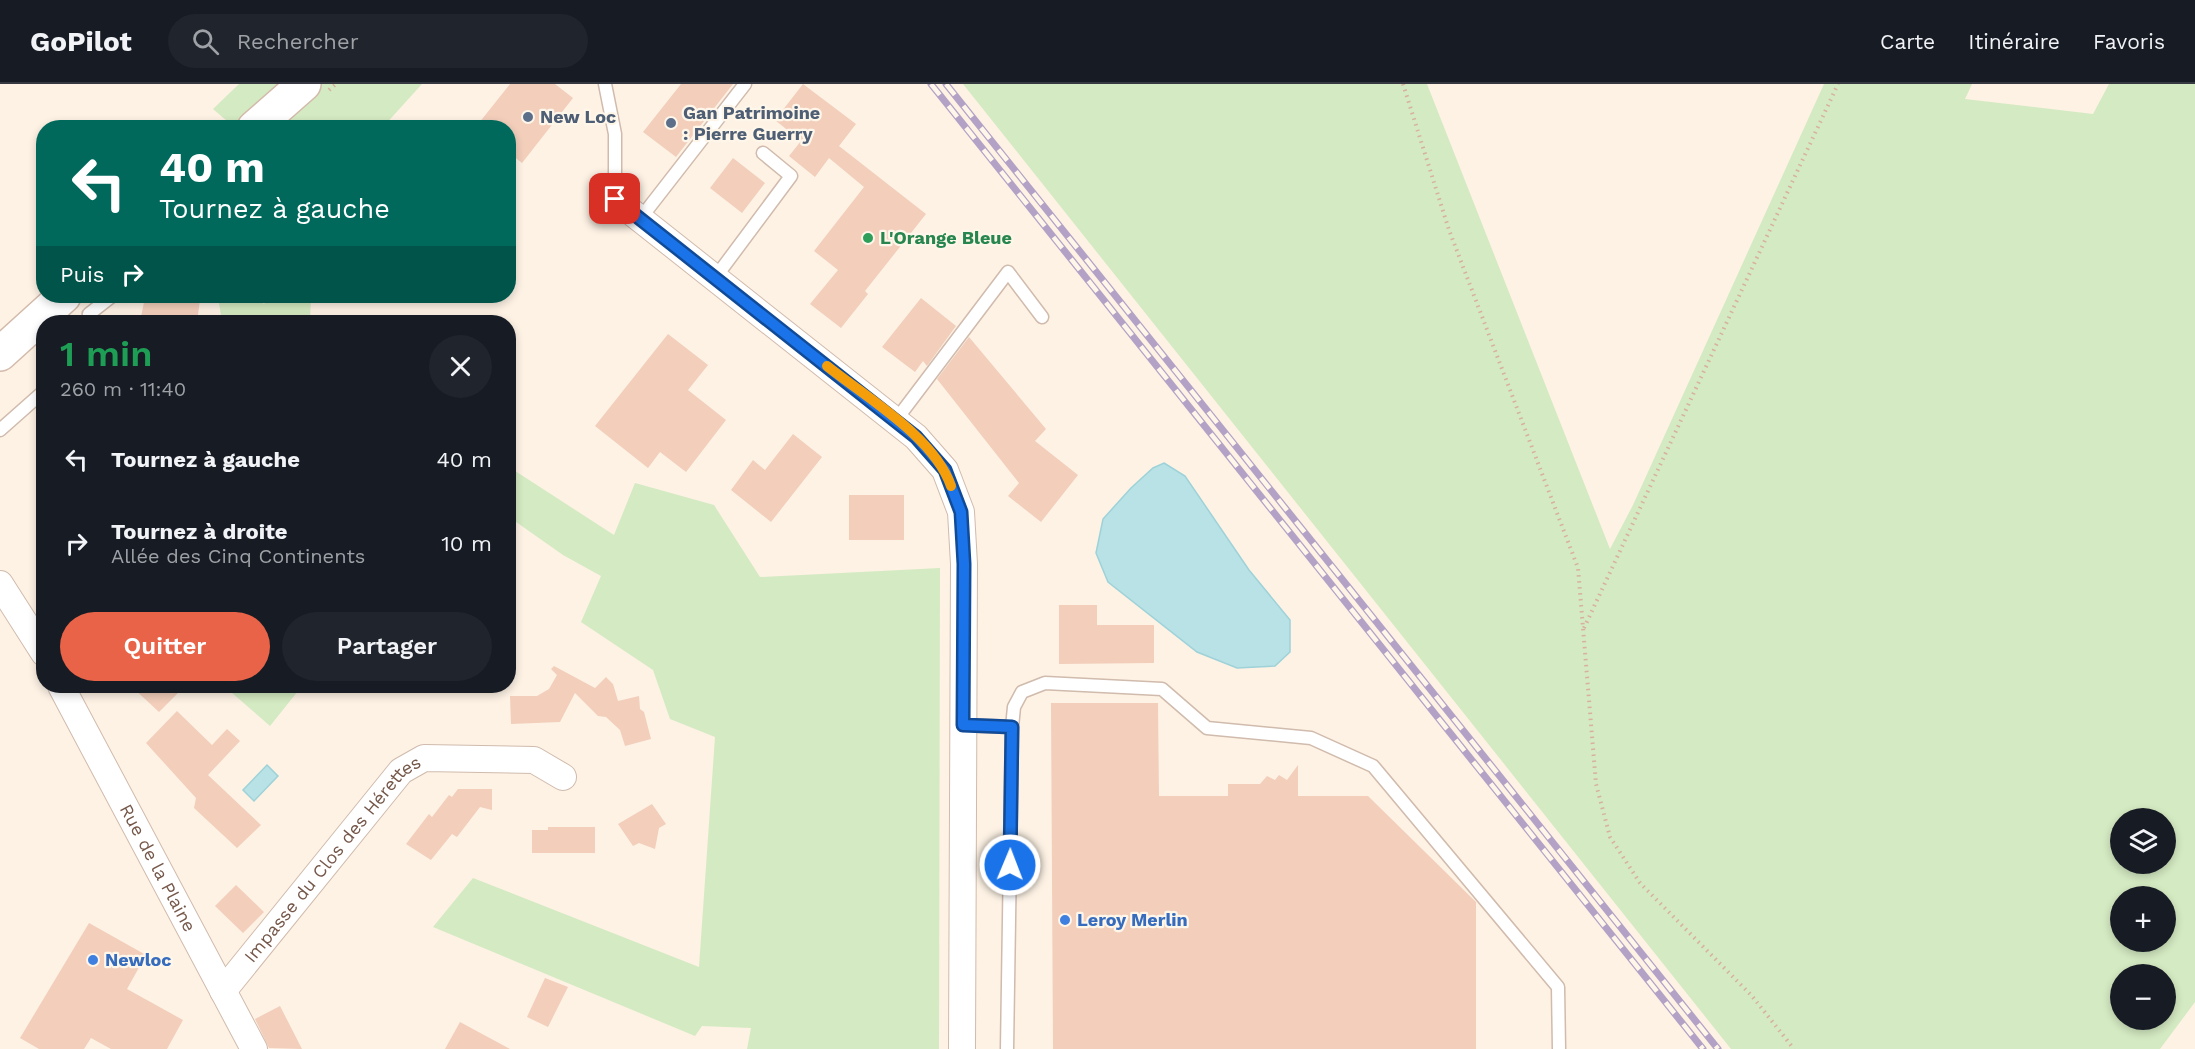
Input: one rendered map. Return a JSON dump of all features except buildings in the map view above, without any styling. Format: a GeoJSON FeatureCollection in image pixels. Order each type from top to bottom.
{"type":"FeatureCollection","features":[{"type":"Feature","properties":{"kind":"main road"},"geometry":{"type":"LineString","coordinates":[[263,120],[304,84]]}},
{"type":"Feature","properties":{"kind":"main road"},"geometry":{"type":"LineString","coordinates":[[43,315],[56,303]]}},
{"type":"Feature","properties":{"kind":"main road"},"geometry":{"type":"LineString","coordinates":[[2,351],[36,321]]}},
{"type":"Feature","properties":{"kind":"street"},"geometry":{"type":"LineString","coordinates":[[615,199],[896,420],[916,437],[945,470],[961,512],[964,564],[962,1049]]}},
{"type":"Feature","properties":{"kind":"street"},"geometry":{"type":"LineString","coordinates":[[0,584],[36,640]]}},
{"type":"Feature","properties":{"kind":"street","name":"Rue de la Plaine"},"geometry":{"type":"LineString","coordinates":[[65,693],[254,1049]]}},
{"type":"Feature","properties":{"kind":"street","name":"Impasse du Clos des Hérettes"},"geometry":{"type":"LineString","coordinates":[[224,991],[401,771],[424,758],[534,760],[563,777]]}},
{"type":"Feature","properties":{"kind":"lane"},"geometry":{"type":"LineString","coordinates":[[605,84],[615,134],[615,199]]}},
{"type":"Feature","properties":{"kind":"lane"},"geometry":{"type":"LineString","coordinates":[[640,219],[745,84]]}},
{"type":"Feature","properties":{"kind":"lane"},"geometry":{"type":"LineString","coordinates":[[715,278],[791,176],[763,153]]}},
{"type":"Feature","properties":{"kind":"lane"},"geometry":{"type":"LineString","coordinates":[[896,420],[1008,272],[1042,317]]}},
{"type":"Feature","properties":{"kind":"lane"},"geometry":{"type":"LineString","coordinates":[[90,315],[103,303]]}},
{"type":"Feature","properties":{"kind":"lane"},"geometry":{"type":"LineString","coordinates":[[0,430],[36,398]]}},
{"type":"Feature","properties":{"kind":"lane"},"geometry":{"type":"LineString","coordinates":[[1007,1049],[1014,707],[1022,692],[1045,683],[1162,689],[1207,728],[1311,738],[1373,766],[1558,987],[1559,1049]]}},
{"type":"Feature","properties":{"kind":"lane"},"geometry":{"type":"LineString","coordinates":[[963,725],[1012,727]]}},
{"type":"Feature","properties":{"kind":"path"},"geometry":{"type":"LineString","coordinates":[[1403,84],[1449,230],[1578,568],[1596,784],[1610,837],[1641,883],[1752,996],[1794,1049]]}},
{"type":"Feature","properties":{"kind":"path"},"geometry":{"type":"LineString","coordinates":[[1583,628],[1838,84]]}},
{"type":"Feature","properties":{"kind":"green space"},"geometry":{"type":"Polygon","coordinates":[[[239,84],[422,84],[389,120],[226,120],[213,109],[239,84]]]}},
{"type":"Feature","properties":{"kind":"green space"},"geometry":{"type":"Polygon","coordinates":[[[963,84],[1427,84],[1610,549],[1633,505],[1824,84],[1972,84],[1965,99],[2093,114],[2109,84],[2195,84],[2195,1002],[2176,1028],[2176,964],[2110,964],[2110,1030],[2174,1030],[2160,1049],[1731,1049],[963,84]]]}},
{"type":"Feature","properties":{"kind":"green space"},"geometry":{"type":"Polygon","coordinates":[[[219,303],[311,303],[310,315],[221,315],[219,303]]]}},
{"type":"Feature","properties":{"kind":"green space"},"geometry":{"type":"Polygon","coordinates":[[[516,472],[614,535],[635,483],[714,505],[760,577],[940,568],[939,1049],[747,1049],[751,1028],[702,1026],[695,1036],[433,927],[473,878],[699,967],[715,737],[670,719],[653,670],[581,622],[601,576],[563,555],[516,522],[516,472]]]}},
{"type":"Feature","properties":{"kind":"green space"},"geometry":{"type":"Polygon","coordinates":[[[232,693],[296,693],[270,726],[232,693]]]}},
{"type":"Feature","properties":{"kind":"water"},"geometry":{"type":"Polygon","coordinates":[[[1164,463],[1185,476],[1249,570],[1290,620],[1290,652],[1275,666],[1237,668],[1197,652],[1108,582],[1096,553],[1103,519],[1131,488],[1153,468],[1164,463]]]}},
{"type":"Feature","properties":{"kind":"water"},"geometry":{"type":"Polygon","coordinates":[[[267,765],[278,776],[254,801],[243,790],[267,765]]]}},
{"type":"Feature","properties":{"kind":"railway"},"geometry":{"type":"LineString","coordinates":[[931,84],[1703,1049]]}},
{"type":"Feature","properties":{"kind":"railway"},"geometry":{"type":"LineString","coordinates":[[946,84],[1718,1049]]}},
{"type":"Feature","properties":{"kind":"slow traffic"},"geometry":{"type":"LineString","coordinates":[[827,366],[916,437],[945,470],[951,486]]}},
{"type":"Feature","properties":{"kind":"place","name":"New Loc"},"geometry":{"type":"Point","coordinates":[528,117]}},
{"type":"Feature","properties":{"kind":"place","name":"Gan Patrimoine : Pierre Guerry"},"geometry":{"type":"Point","coordinates":[671,123]}},
{"type":"Feature","properties":{"kind":"place","name":"L'Orange Bleue"},"geometry":{"type":"Point","coordinates":[868,238]}},
{"type":"Feature","properties":{"kind":"place","name":"Leroy Merlin"},"geometry":{"type":"Point","coordinates":[1065,920]}},
{"type":"Feature","properties":{"kind":"place","name":"Newloc"},"geometry":{"type":"Point","coordinates":[93,960]}},
{"type":"Feature","properties":{"kind":"route"},"geometry":{"type":"LineString","coordinates":[[615,199],[916,437],[945,470],[961,512],[964,564],[963,725],[1012,727],[1010,865]]}}]}
